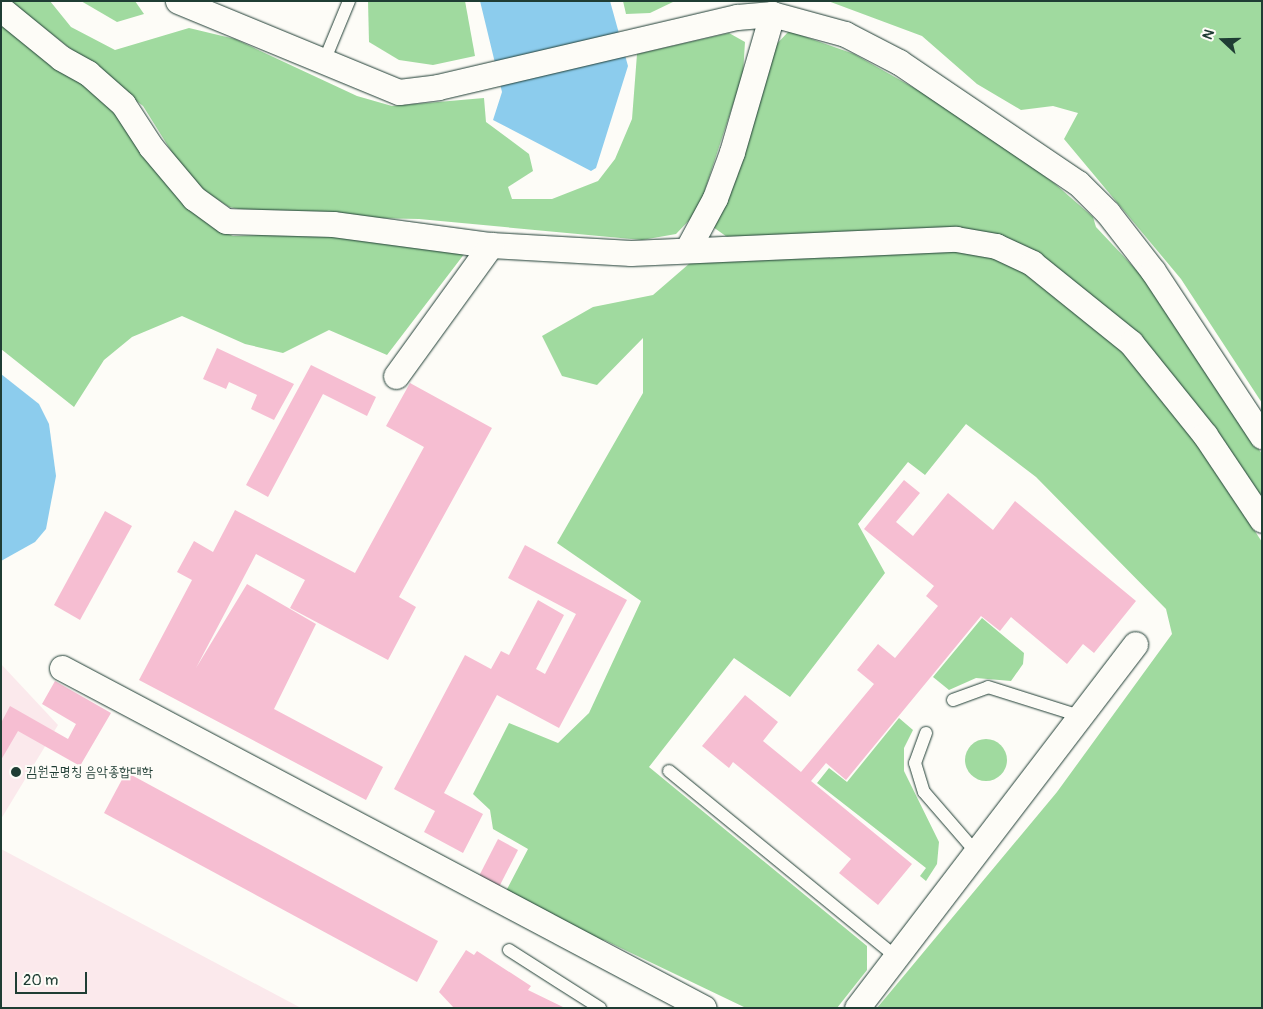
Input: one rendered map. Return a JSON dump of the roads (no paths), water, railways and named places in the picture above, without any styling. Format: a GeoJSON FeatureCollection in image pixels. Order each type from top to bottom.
{"type":"FeatureCollection","features":[{"type":"Feature","properties":{"kind":"street"},"geometry":{"type":"LineString","coordinates":[[178,1],[325,59],[399,92],[438,87],[667,30],[772,14],[813,22],[899,62],[1078,183],[1108,213],[1153,272],[1262,436]]}},
{"type":"Feature","properties":{"kind":"street"},"geometry":{"type":"LineString","coordinates":[[1,9],[61,58],[88,72],[123,104],[151,147],[194,198],[226,221],[332,224],[491,245],[631,253],[956,239],[996,246],[1032,263],[1131,343],[1204,434],[1262,520]]}},
{"type":"Feature","properties":{"kind":"street"},"geometry":{"type":"LineString","coordinates":[[687,250],[715,198],[732,152],[772,14]]}},
{"type":"Feature","properties":{"kind":"street"},"geometry":{"type":"LineString","coordinates":[[396,376],[491,245]]}},
{"type":"Feature","properties":{"kind":"street"},"geometry":{"type":"LineString","coordinates":[[857,1008],[1135,644]]}},
{"type":"Feature","properties":{"kind":"street"},"geometry":{"type":"LineString","coordinates":[[62,668],[704,1008]]}},
{"type":"Feature","properties":{"kind":"lane"},"geometry":{"type":"LineString","coordinates":[[325,59],[349,1]]}},
{"type":"Feature","properties":{"kind":"lane"},"geometry":{"type":"LineString","coordinates":[[953,700],[988,687],[1080,716]]}},
{"type":"Feature","properties":{"kind":"lane"},"geometry":{"type":"LineString","coordinates":[[926,733],[916,754],[922,785],[976,852]]}},
{"type":"Feature","properties":{"kind":"lane"},"geometry":{"type":"LineString","coordinates":[[669,771],[896,957]]}},
{"type":"Feature","properties":{"kind":"lane"},"geometry":{"type":"LineString","coordinates":[[509,950],[600,1008]]}},
{"type":"Feature","properties":{"kind":"water"},"geometry":{"type":"Polygon","coordinates":[[[480,1],[610,1],[628,66],[596,168],[591,171],[493,120],[502,92],[480,1]]]}},
{"type":"Feature","properties":{"kind":"water"},"geometry":{"type":"Polygon","coordinates":[[[1,374],[39,404],[49,424],[56,476],[46,529],[35,542],[1,561],[1,374]]]}},
{"type":"Feature","properties":{"kind":"place","name":"김원균명칭 음악종합대학"},"geometry":{"type":"Point","coordinates":[16,772]}}]}
